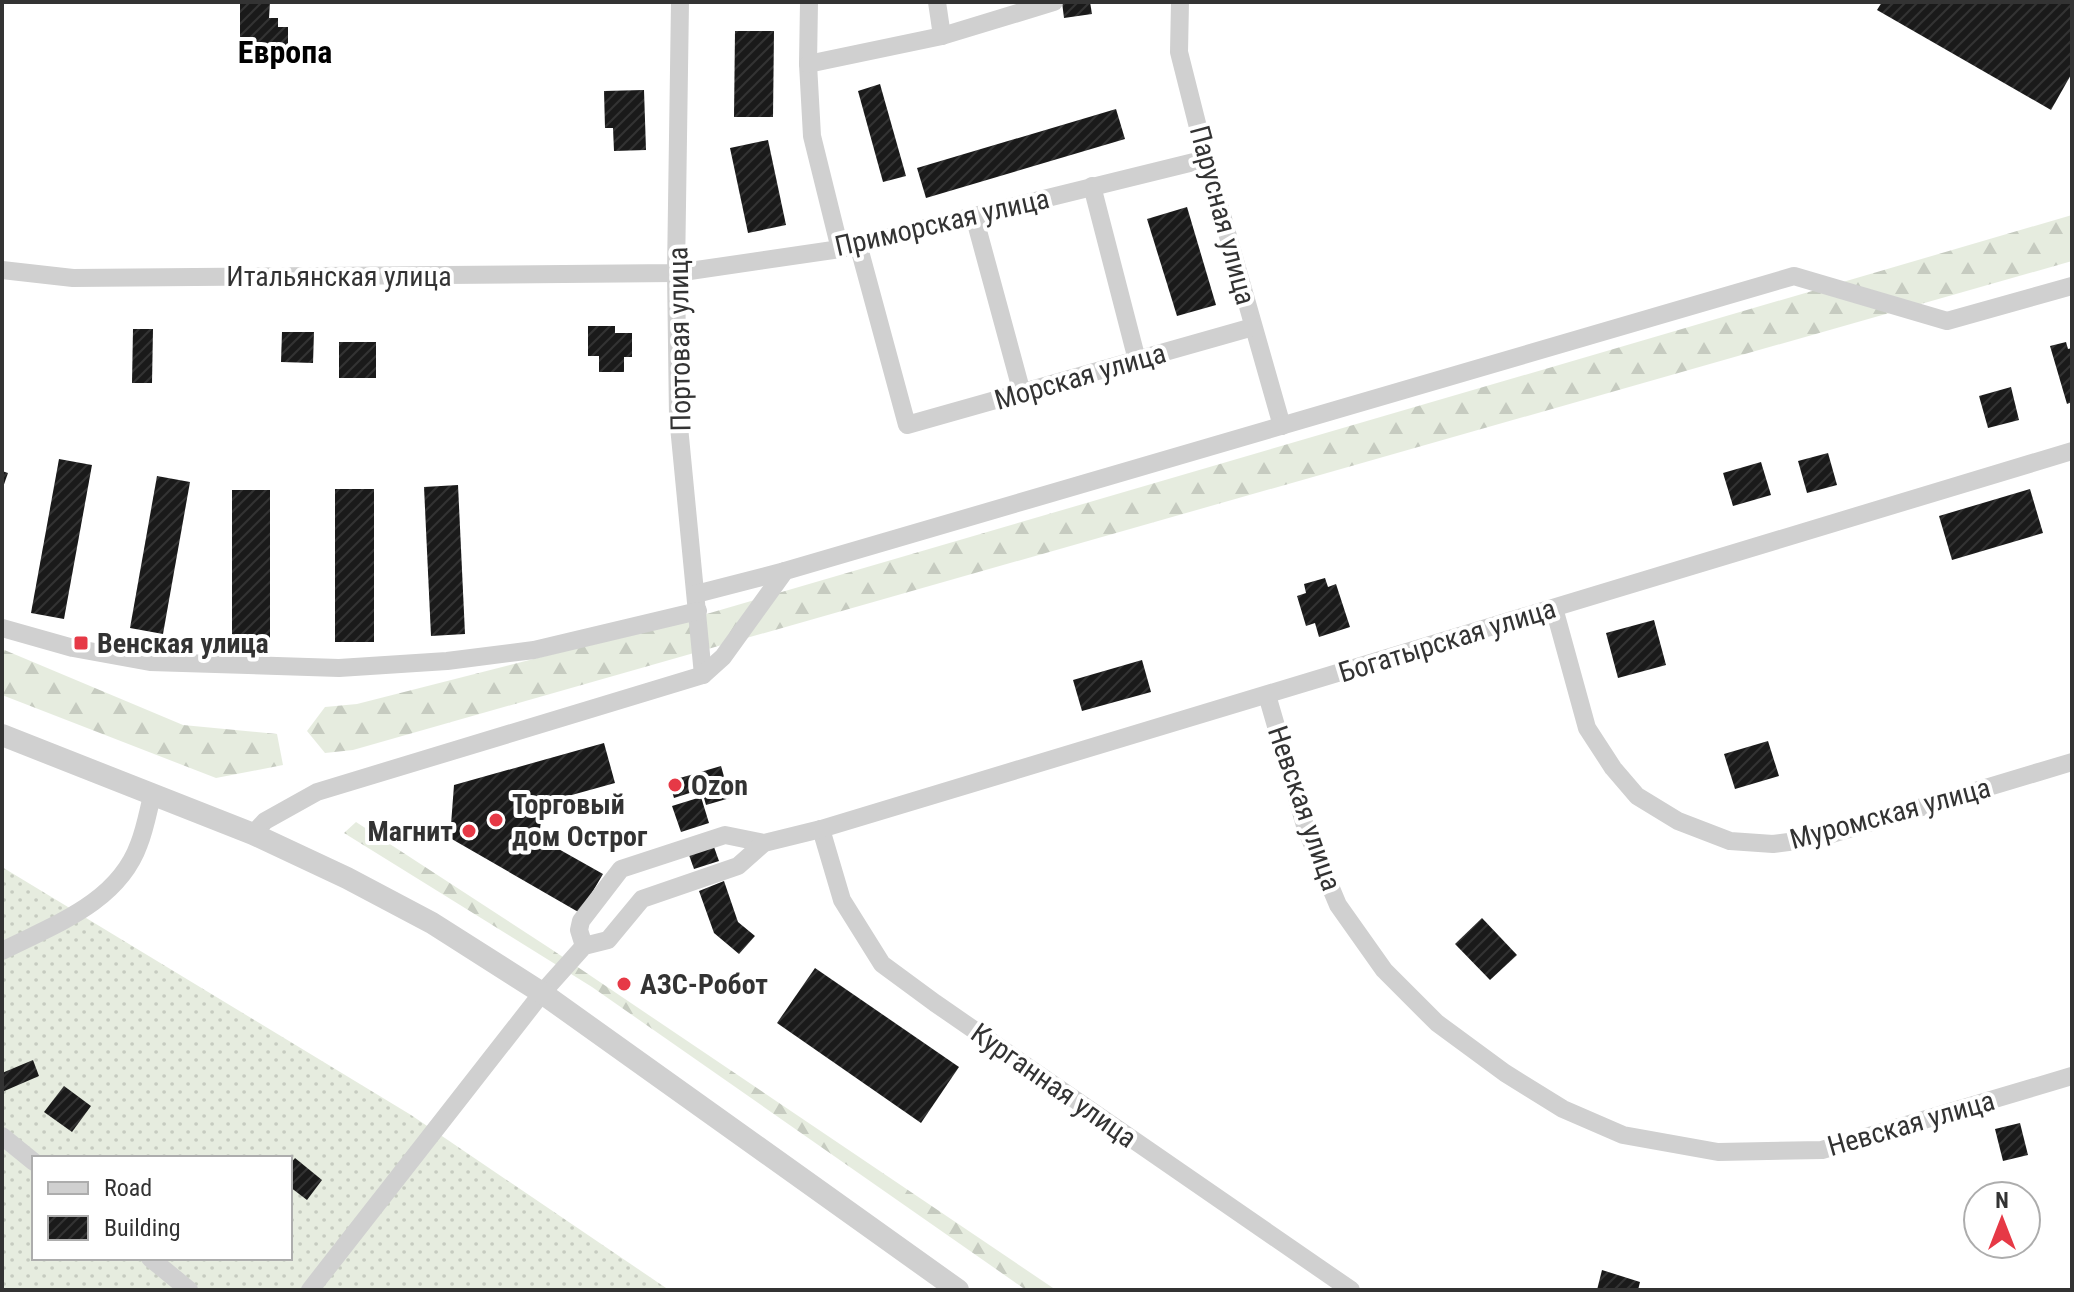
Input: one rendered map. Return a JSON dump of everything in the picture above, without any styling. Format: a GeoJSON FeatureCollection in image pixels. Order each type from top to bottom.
{"type":"FeatureCollection","features":[{"type":"Feature","properties":{"kind":"street","name":"Портовая улица"},"geometry":{"type":"LineString","coordinates":[[680,2],[676,273],[678,416],[703,675]]}},
{"type":"Feature","properties":{"kind":"street"},"geometry":{"type":"LineString","coordinates":[[809,2],[812,136],[849,246]]}},
{"type":"Feature","properties":{"kind":"street"},"geometry":{"type":"LineString","coordinates":[[937,2],[942,36]]}},
{"type":"Feature","properties":{"kind":"street"},"geometry":{"type":"LineString","coordinates":[[808,64],[942,36],[1054,2]]}},
{"type":"Feature","properties":{"kind":"street","name":"Парусная улица"},"geometry":{"type":"LineString","coordinates":[[1180,2],[1179,52],[1282,426]]}},
{"type":"Feature","properties":{"kind":"street","name":"Приморская улица"},"geometry":{"type":"LineString","coordinates":[[676,273],[849,246],[1206,159]]}},
{"type":"Feature","properties":{"kind":"street"},"geometry":{"type":"LineString","coordinates":[[1092,186],[1137,360]]}},
{"type":"Feature","properties":{"kind":"street"},"geometry":{"type":"LineString","coordinates":[[974,216],[1022,393]]}},
{"type":"Feature","properties":{"kind":"street","name":"Морская улица"},"geometry":{"type":"LineString","coordinates":[[849,246],[907,425],[1253,327]]}},
{"type":"Feature","properties":{"kind":"street","name":"Итальянская улица"},"geometry":{"type":"LineString","coordinates":[[2,270],[73,278],[676,273]]}},
{"type":"Feature","properties":{"kind":"street"},"geometry":{"type":"LineString","coordinates":[[2,628],[73,648],[150,662],[339,668],[447,661],[534,650],[697,603],[785,571],[1794,276],[1947,321],[2072,286]]}},
{"type":"Feature","properties":{"kind":"street","name":"Богатырская улица"},"geometry":{"type":"LineString","coordinates":[[764,843],[821,829],[2072,451]]}},
{"type":"Feature","properties":{"kind":"street"},"geometry":{"type":"LineString","coordinates":[[253,834],[265,821],[317,792],[703,675],[723,657],[785,571]]}},
{"type":"Feature","properties":{"kind":"street","name":"Муромская улица"},"geometry":{"type":"LineString","coordinates":[[1554,608],[1587,728],[1613,768],[1637,796],[1678,821],[1730,841],[1773,844],[1819,838],[2072,762]]}},
{"type":"Feature","properties":{"kind":"street","name":"Невская улица"},"geometry":{"type":"LineString","coordinates":[[1267,695],[1306,829],[1338,905],[1384,970],[1437,1023],[1505,1073],[1563,1109],[1623,1135],[1718,1152],[1822,1150],[2072,1076]]}},
{"type":"Feature","properties":{"kind":"street"},"geometry":{"type":"LineString","coordinates":[[2,735],[253,834],[347,878],[432,923],[542,993],[958,1290]]}},
{"type":"Feature","properties":{"kind":"street"},"geometry":{"type":"LineString","coordinates":[[2,951],[95,903],[124,873],[139,845],[152,796]]}},
{"type":"Feature","properties":{"kind":"street","name":"Курганная улица"},"geometry":{"type":"LineString","coordinates":[[821,829],[842,900],[882,964],[1351,1290]]}},
{"type":"Feature","properties":{"kind":"street"},"geometry":{"type":"LineString","coordinates":[[584,946],[579,930],[581,921],[621,869],[725,835],[764,843]]}},
{"type":"Feature","properties":{"kind":"street"},"geometry":{"type":"LineString","coordinates":[[310,1290],[542,993],[584,946],[608,940],[642,899],[738,866],[764,843]]}},
{"type":"Feature","properties":{"kind":"street"},"geometry":{"type":"LineString","coordinates":[[2,1136],[32,1160]]}},
{"type":"Feature","properties":{"kind":"street"},"geometry":{"type":"LineString","coordinates":[[152,1260],[189,1290]]}},
{"type":"Feature","properties":{"kind":"green space"},"geometry":{"type":"Polygon","coordinates":[[[2072,215],[2072,261],[353,750],[325,753],[307,731],[325,707],[357,704],[686,620],[2072,215]]]}},
{"type":"Feature","properties":{"kind":"green space"},"geometry":{"type":"Polygon","coordinates":[[[2,649],[183,725],[277,734],[283,765],[216,778],[2,695],[2,649]]]}},
{"type":"Feature","properties":{"kind":"green space"},"geometry":{"type":"Polygon","coordinates":[[[356,822],[551,949],[1056,1290],[1026,1290],[592,987],[344,833],[356,822]]]}},
{"type":"Feature","properties":{"kind":"green space"},"geometry":{"type":"Polygon","coordinates":[[[2,867],[411,1115],[669,1290],[2,1290],[2,867]]]}},
{"type":"Feature","properties":{"kind":"building"},"geometry":{"type":"Polygon","coordinates":[[[240,2],[270,2],[269,18],[278,18],[278,27],[288,27],[288,56],[240,55],[240,2]]]}},
{"type":"Feature","properties":{"kind":"building"},"geometry":{"type":"Polygon","coordinates":[[[1062,2],[1090,2],[1092,14],[1064,18],[1062,2]]]}},
{"type":"Feature","properties":{"kind":"building"},"geometry":{"type":"Polygon","coordinates":[[[1882,2],[2072,2],[2072,73],[2051,110],[1877,10],[1882,2]]]}},
{"type":"Feature","properties":{"kind":"building"},"geometry":{"type":"Polygon","coordinates":[[[735,31],[774,31],[773,117],[734,117],[735,31]]]}},
{"type":"Feature","properties":{"kind":"building"},"geometry":{"type":"Polygon","coordinates":[[[880,84],[906,176],[883,182],[858,91],[880,84]]]}},
{"type":"Feature","properties":{"kind":"building"},"geometry":{"type":"Polygon","coordinates":[[[644,90],[646,150],[614,151],[613,128],[605,128],[604,91],[644,90]]]}},
{"type":"Feature","properties":{"kind":"building"},"geometry":{"type":"Polygon","coordinates":[[[1116,109],[1125,139],[926,198],[917,168],[1116,109]]]}},
{"type":"Feature","properties":{"kind":"building"},"geometry":{"type":"Polygon","coordinates":[[[768,140],[786,225],[748,233],[730,148],[768,140]]]}},
{"type":"Feature","properties":{"kind":"building"},"geometry":{"type":"Polygon","coordinates":[[[1187,207],[1216,305],[1177,316],[1147,219],[1187,207]]]}},
{"type":"Feature","properties":{"kind":"building"},"geometry":{"type":"Polygon","coordinates":[[[588,326],[615,326],[615,333],[632,333],[632,357],[624,357],[624,372],[599,372],[599,356],[588,356],[588,326]]]}},
{"type":"Feature","properties":{"kind":"building"},"geometry":{"type":"Polygon","coordinates":[[[133,329],[153,329],[152,383],[132,383],[133,329]]]}},
{"type":"Feature","properties":{"kind":"building"},"geometry":{"type":"Polygon","coordinates":[[[282,332],[314,332],[313,363],[281,362],[282,332]]]}},
{"type":"Feature","properties":{"kind":"building"},"geometry":{"type":"Polygon","coordinates":[[[339,342],[376,342],[376,378],[339,378],[339,342]]]}},
{"type":"Feature","properties":{"kind":"building"},"geometry":{"type":"Polygon","coordinates":[[[2066,342],[2068,349],[2072,348],[2072,402],[2067,404],[2050,346],[2066,342]]]}},
{"type":"Feature","properties":{"kind":"building"},"geometry":{"type":"Polygon","coordinates":[[[2011,387],[2019,420],[1988,428],[1979,396],[2011,387]]]}},
{"type":"Feature","properties":{"kind":"building"},"geometry":{"type":"Polygon","coordinates":[[[1828,453],[1837,485],[1807,493],[1798,461],[1828,453]]]}},
{"type":"Feature","properties":{"kind":"building"},"geometry":{"type":"Polygon","coordinates":[[[59,459],[92,465],[64,619],[31,613],[59,459]]]}},
{"type":"Feature","properties":{"kind":"building"},"geometry":{"type":"Polygon","coordinates":[[[1761,462],[1771,495],[1733,506],[1723,473],[1761,462]]]}},
{"type":"Feature","properties":{"kind":"building"},"geometry":{"type":"Polygon","coordinates":[[[2,471],[8,473],[2,490],[2,471]]]}},
{"type":"Feature","properties":{"kind":"building"},"geometry":{"type":"Polygon","coordinates":[[[157,476],[190,482],[163,634],[130,628],[157,476]]]}},
{"type":"Feature","properties":{"kind":"building"},"geometry":{"type":"Polygon","coordinates":[[[458,485],[465,634],[431,636],[424,487],[458,485]]]}},
{"type":"Feature","properties":{"kind":"building"},"geometry":{"type":"Polygon","coordinates":[[[335,489],[374,489],[374,642],[335,642],[335,489]]]}},
{"type":"Feature","properties":{"kind":"building"},"geometry":{"type":"Polygon","coordinates":[[[2030,489],[2043,533],[1952,560],[1939,516],[2030,489]]]}},
{"type":"Feature","properties":{"kind":"building"},"geometry":{"type":"Polygon","coordinates":[[[232,490],[270,490],[270,640],[232,640],[232,490]]]}},
{"type":"Feature","properties":{"kind":"building"},"geometry":{"type":"Polygon","coordinates":[[[1325,578],[1328,587],[1336,584],[1350,627],[1319,637],[1315,623],[1306,626],[1297,596],[1306,593],[1304,584],[1325,578]]]}},
{"type":"Feature","properties":{"kind":"building"},"geometry":{"type":"Polygon","coordinates":[[[1654,620],[1666,665],[1618,678],[1606,633],[1654,620]]]}},
{"type":"Feature","properties":{"kind":"building"},"geometry":{"type":"Polygon","coordinates":[[[1142,660],[1151,692],[1082,711],[1073,680],[1142,660]]]}},
{"type":"Feature","properties":{"kind":"building"},"geometry":{"type":"Polygon","coordinates":[[[1768,741],[1779,776],[1735,789],[1724,754],[1768,741]]]}},
{"type":"Feature","properties":{"kind":"building","name":"Торговый дом Острог"},"geometry":{"type":"Polygon","coordinates":[[[604,743],[615,783],[543,803],[539,838],[603,874],[580,913],[450,838],[454,785],[604,743]]]}},
{"type":"Feature","properties":{"kind":"building"},"geometry":{"type":"Polygon","coordinates":[[[721,766],[730,798],[706,805],[697,773],[721,766]]]}},
{"type":"Feature","properties":{"kind":"building"},"geometry":{"type":"Polygon","coordinates":[[[694,774],[699,790],[674,798],[669,781],[694,774]]]}},
{"type":"Feature","properties":{"kind":"building"},"geometry":{"type":"Polygon","coordinates":[[[701,797],[709,823],[681,832],[672,806],[701,797]]]}},
{"type":"Feature","properties":{"kind":"building"},"geometry":{"type":"Polygon","coordinates":[[[714,847],[719,861],[694,869],[689,855],[714,847]]]}},
{"type":"Feature","properties":{"kind":"building"},"geometry":{"type":"Polygon","coordinates":[[[724,881],[738,922],[755,936],[739,954],[714,933],[699,891],[724,881]]]}},
{"type":"Feature","properties":{"kind":"building"},"geometry":{"type":"Polygon","coordinates":[[[1482,918],[1517,955],[1490,980],[1455,944],[1482,918]]]}},
{"type":"Feature","properties":{"kind":"building"},"geometry":{"type":"Polygon","coordinates":[[[815,968],[959,1067],[921,1123],[777,1023],[815,968]]]}},
{"type":"Feature","properties":{"kind":"building"},"geometry":{"type":"Polygon","coordinates":[[[33,1060],[39,1076],[2,1092],[2,1073],[33,1060]]]}},
{"type":"Feature","properties":{"kind":"building"},"geometry":{"type":"Polygon","coordinates":[[[64,1086],[91,1106],[72,1132],[44,1112],[64,1086]]]}},
{"type":"Feature","properties":{"kind":"building"},"geometry":{"type":"Polygon","coordinates":[[[2020,1123],[2028,1155],[2003,1161],[1995,1129],[2020,1123]]]}},
{"type":"Feature","properties":{"kind":"building"},"geometry":{"type":"Polygon","coordinates":[[[295,1158],[322,1180],[307,1200],[292,1189],[292,1162],[295,1158]]]}},
{"type":"Feature","properties":{"kind":"building"},"geometry":{"type":"Polygon","coordinates":[[[1602,1270],[1640,1282],[1638,1290],[1597,1290],[1602,1270]]]}},
{"type":"Feature","properties":{"kind":"place","name":"Венская улица"},"geometry":{"type":"Point","coordinates":[81,643]}},
{"type":"Feature","properties":{"kind":"place","name":"Ozon"},"geometry":{"type":"Point","coordinates":[675,785]}},
{"type":"Feature","properties":{"kind":"place","name":"Торговый дом Острог"},"geometry":{"type":"Point","coordinates":[496,820]}},
{"type":"Feature","properties":{"kind":"place","name":"Магнит"},"geometry":{"type":"Point","coordinates":[469,831]}},
{"type":"Feature","properties":{"kind":"place","name":"АЗС-Робот"},"geometry":{"type":"Point","coordinates":[624,984]}},
{"type":"Feature","properties":{"kind":"district","name":"Европа"},"geometry":{"type":"Point","coordinates":[285,52]}}]}
